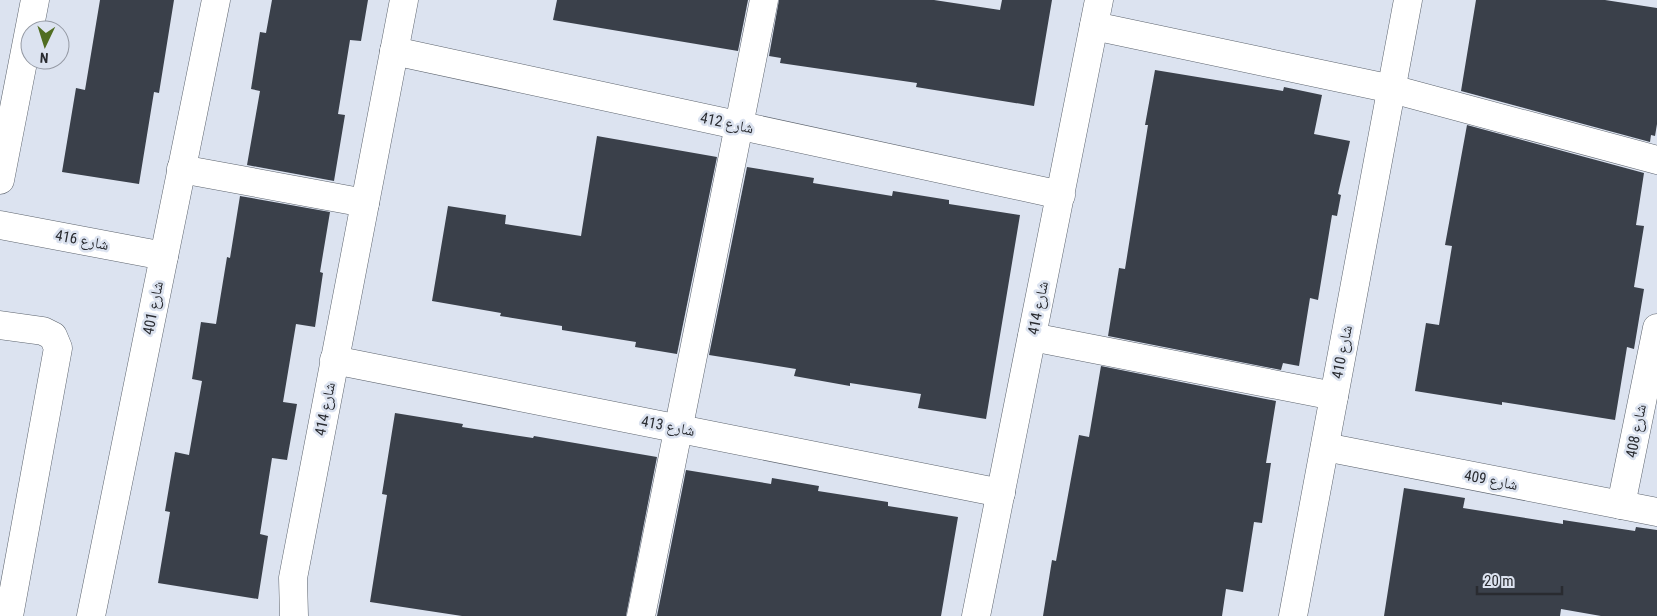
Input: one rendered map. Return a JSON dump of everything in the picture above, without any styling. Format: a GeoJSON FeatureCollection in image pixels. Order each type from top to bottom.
{"type":"FeatureCollection","features":[{"type":"Feature","properties":{"kind":"street"},"geometry":{"type":"LineString","coordinates":[[0,180],[36,0]]}},
{"type":"Feature","properties":{"kind":"street","name":"شارع 401"},"geometry":{"type":"LineString","coordinates":[[91,616],[216,0]]}},
{"type":"Feature","properties":{"kind":"street","name":"شارع 414"},"geometry":{"type":"LineString","coordinates":[[294,616],[293,578],[404,0]]}},
{"type":"Feature","properties":{"kind":"street"},"geometry":{"type":"LineString","coordinates":[[641,616],[764,0]]}},
{"type":"Feature","properties":{"kind":"street","name":"شارع 414"},"geometry":{"type":"LineString","coordinates":[[976,616],[1100,0]]}},
{"type":"Feature","properties":{"kind":"street","name":"شارع 410"},"geometry":{"type":"LineString","coordinates":[[1294,616],[1408,0]]}},
{"type":"Feature","properties":{"kind":"street"},"geometry":{"type":"LineString","coordinates":[[1094,26],[1392,89],[1657,160]]}},
{"type":"Feature","properties":{"kind":"street","name":"شارع 412"},"geometry":{"type":"LineString","coordinates":[[394,51],[1061,195]]}},
{"type":"Feature","properties":{"kind":"street"},"geometry":{"type":"LineString","coordinates":[[182,169],[365,204]]}},
{"type":"Feature","properties":{"kind":"street","name":"شارع 416"},"geometry":{"type":"LineString","coordinates":[[0,225],[164,256]]}},
{"type":"Feature","properties":{"kind":"street"},"geometry":{"type":"LineString","coordinates":[[0,325],[43,332],[53,336],[58,348],[8,616]]}},
{"type":"Feature","properties":{"kind":"street","name":"شارع 408"},"geometry":{"type":"LineString","coordinates":[[1621,505],[1657,328]]}},
{"type":"Feature","properties":{"kind":"street"},"geometry":{"type":"LineString","coordinates":[[1032,337],[1334,396]]}},
{"type":"Feature","properties":{"kind":"street","name":"شارع 413"},"geometry":{"type":"LineString","coordinates":[[334,360],[1001,492]]}},
{"type":"Feature","properties":{"kind":"street","name":"شارع 409"},"geometry":{"type":"LineString","coordinates":[[1325,447],[1657,512]]}},
{"type":"Feature","properties":{"kind":"building"},"geometry":{"type":"Polygon","coordinates":[[[100,0],[174,0],[159,93],[154,92],[139,184],[62,172],[76,88],[85,90],[100,0]]]}},
{"type":"Feature","properties":{"kind":"building"},"geometry":{"type":"Polygon","coordinates":[[[272,0],[368,0],[361,41],[350,40],[338,114],[345,115],[334,181],[247,165],[260,91],[251,89],[260,32],[266,33],[272,0]]]}},
{"type":"Feature","properties":{"kind":"building"},"geometry":{"type":"Polygon","coordinates":[[[557,0],[748,0],[738,51],[553,20],[557,0]]]}},
{"type":"Feature","properties":{"kind":"building"},"geometry":{"type":"Polygon","coordinates":[[[779,0],[934,0],[1000,10],[1002,0],[1052,0],[1034,106],[916,87],[917,83],[780,63],[781,58],[769,56],[779,0]]]}},
{"type":"Feature","properties":{"kind":"building"},"geometry":{"type":"Polygon","coordinates":[[[1476,0],[1605,0],[1657,8],[1657,124],[1655,136],[1651,135],[1650,142],[1461,91],[1476,0]]]}},
{"type":"Feature","properties":{"kind":"building"},"geometry":{"type":"Polygon","coordinates":[[[1155,70],[1283,91],[1284,87],[1322,95],[1314,134],[1350,141],[1338,194],[1341,195],[1337,216],[1332,215],[1318,300],[1310,298],[1299,366],[1283,363],[1281,370],[1108,336],[1119,268],[1125,269],[1148,125],[1145,125],[1155,70]]]}},
{"type":"Feature","properties":{"kind":"building"},"geometry":{"type":"Polygon","coordinates":[[[1467,125],[1644,173],[1636,225],[1644,226],[1634,287],[1644,289],[1634,349],[1627,347],[1615,420],[1502,402],[1502,405],[1415,391],[1426,323],[1439,325],[1452,246],[1445,245],[1467,125]]]}},
{"type":"Feature","properties":{"kind":"building"},"geometry":{"type":"Polygon","coordinates":[[[597,136],[717,157],[677,354],[635,347],[636,342],[562,330],[562,326],[500,316],[501,313],[432,301],[448,206],[506,215],[505,224],[581,236],[597,136]]]}},
{"type":"Feature","properties":{"kind":"building"},"geometry":{"type":"Polygon","coordinates":[[[747,167],[814,178],[813,183],[892,196],[893,191],[949,200],[949,204],[1020,215],[986,419],[918,408],[921,394],[850,383],[850,386],[794,376],[796,369],[709,355],[747,167]]]}},
{"type":"Feature","properties":{"kind":"building"},"geometry":{"type":"Polygon","coordinates":[[[240,196],[330,212],[320,272],[323,273],[315,327],[296,324],[283,402],[297,404],[287,460],[272,458],[260,534],[268,536],[258,599],[158,583],[170,512],[165,511],[175,452],[189,455],[202,381],[192,379],[201,322],[216,324],[227,257],[230,258],[240,196]]]}},
{"type":"Feature","properties":{"kind":"building"},"geometry":{"type":"Polygon","coordinates":[[[1101,366],[1276,401],[1266,463],[1271,463],[1262,523],[1254,522],[1243,592],[1226,589],[1222,616],[1043,616],[1052,560],[1056,561],[1079,435],[1089,437],[1101,366]]]}},
{"type":"Feature","properties":{"kind":"building"},"geometry":{"type":"Polygon","coordinates":[[[395,413],[463,424],[462,427],[533,438],[534,436],[657,457],[626,616],[462,616],[370,602],[387,495],[382,494],[395,413]]]}},
{"type":"Feature","properties":{"kind":"building"},"geometry":{"type":"Polygon","coordinates":[[[686,470],[771,484],[772,478],[819,486],[818,491],[888,502],[888,506],[958,517],[941,616],[657,616],[686,470]]]}},
{"type":"Feature","properties":{"kind":"building"},"geometry":{"type":"Polygon","coordinates":[[[1404,488],[1465,498],[1463,508],[1563,524],[1563,520],[1635,531],[1636,527],[1657,530],[1657,616],[1601,616],[1561,609],[1560,616],[1384,616],[1404,488]]]}}]}
